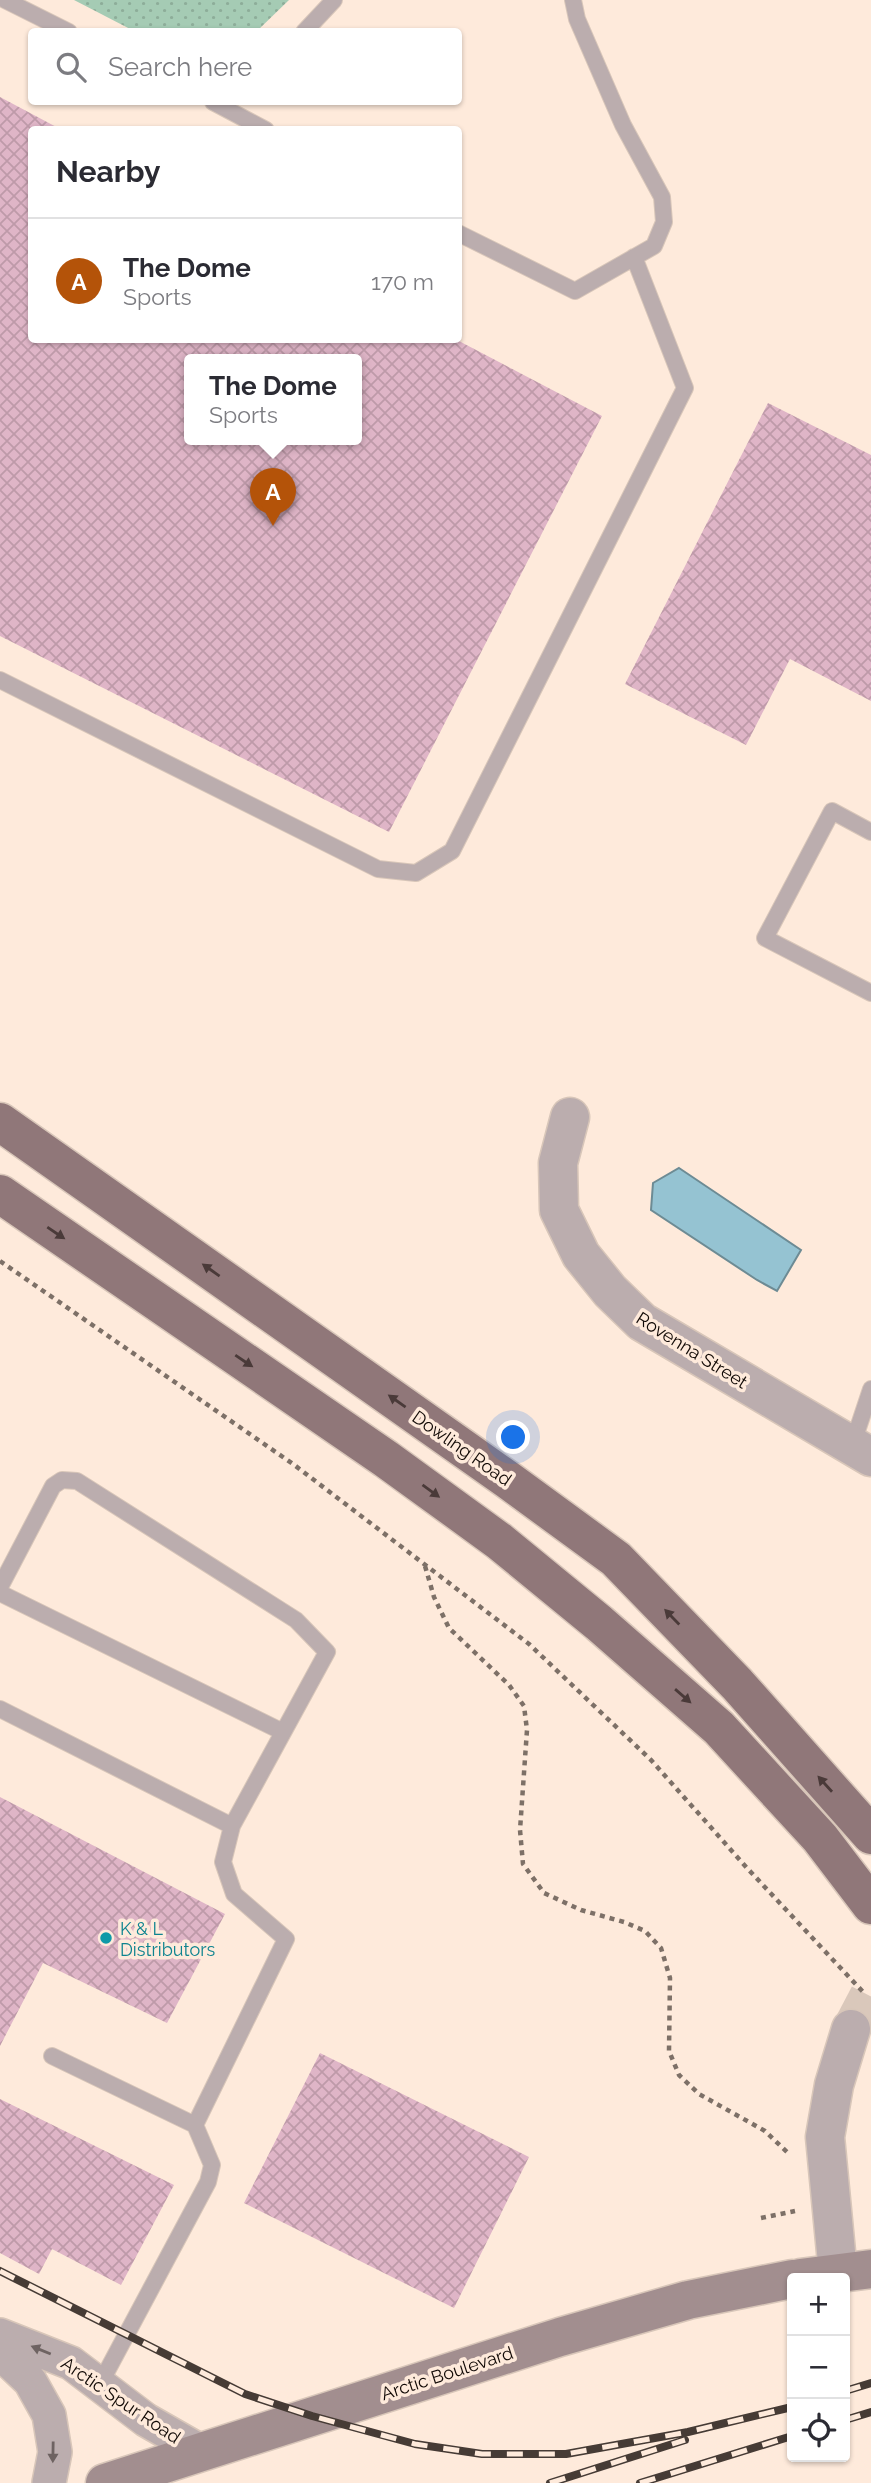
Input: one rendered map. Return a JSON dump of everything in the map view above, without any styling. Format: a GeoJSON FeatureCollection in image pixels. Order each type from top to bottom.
{"type":"FeatureCollection","features":[{"type":"Feature","properties":{"kind":"main road","name":"Dowling Road"},"geometry":{"type":"LineString","coordinates":[[0,1122],[497,1472],[616,1559],[737,1684],[871,1835]]}},
{"type":"Feature","properties":{"kind":"main road"},"geometry":{"type":"LineString","coordinates":[[0,1194],[386,1459],[499,1541],[599,1623],[719,1728],[820,1838],[871,1905]]}},
{"type":"Feature","properties":{"kind":"main road","name":"Arctic Boulevard"},"geometry":{"type":"LineString","coordinates":[[105,2483],[560,2337],[675,2303],[787,2280]]}},
{"type":"Feature","properties":{"kind":"street","name":"Rovenna Street"},"geometry":{"type":"LineString","coordinates":[[570,1117],[558,1163],[559,1210],[581,1255],[610,1291],[642,1322],[861,1451]]}},
{"type":"Feature","properties":{"kind":"street"},"geometry":{"type":"LineString","coordinates":[[855,2271],[828,2180],[825,2137],[834,2085],[861,2015]]}},
{"type":"Feature","properties":{"kind":"street","name":"Arctic Spur Road"},"geometry":{"type":"LineString","coordinates":[[0,2335],[71,2363],[146,2420],[202,2452]]}},
{"type":"Feature","properties":{"kind":"street"},"geometry":{"type":"LineString","coordinates":[[0,2353],[30,2381],[49,2415],[55,2452],[48,2483]]}},
{"type":"Feature","properties":{"kind":"lane"},"geometry":{"type":"LineString","coordinates":[[5,0],[61,28]]}},
{"type":"Feature","properties":{"kind":"lane"},"geometry":{"type":"LineString","coordinates":[[308,28],[334,0]]}},
{"type":"Feature","properties":{"kind":"lane"},"geometry":{"type":"LineString","coordinates":[[462,235],[575,291],[654,246],[664,222],[662,197],[623,125],[577,19],[573,0]]}},
{"type":"Feature","properties":{"kind":"lane"},"geometry":{"type":"LineString","coordinates":[[234,106],[261,126]]}},
{"type":"Feature","properties":{"kind":"lane"},"geometry":{"type":"LineString","coordinates":[[0,680],[378,869],[416,873],[453,851],[685,388],[634,257]]}},
{"type":"Feature","properties":{"kind":"lane"},"geometry":{"type":"LineString","coordinates":[[871,832],[832,811],[765,938],[871,993]]}},
{"type":"Feature","properties":{"kind":"lane"},"geometry":{"type":"LineString","coordinates":[[861,1451],[871,1389]]}},
{"type":"Feature","properties":{"kind":"lane"},"geometry":{"type":"LineString","coordinates":[[0,1587],[53,1486],[62,1480],[77,1481],[296,1620],[327,1652],[232,1826],[223,1862],[234,1894],[286,1940],[195,2124]]}},
{"type":"Feature","properties":{"kind":"lane"},"geometry":{"type":"LineString","coordinates":[[0,1593],[283,1732]]}},
{"type":"Feature","properties":{"kind":"lane"},"geometry":{"type":"LineString","coordinates":[[0,1709],[232,1826]]}},
{"type":"Feature","properties":{"kind":"lane"},"geometry":{"type":"LineString","coordinates":[[52,2056],[195,2124],[212,2165],[208,2182],[100,2385]]}},
{"type":"Feature","properties":{"kind":"path"},"geometry":{"type":"LineString","coordinates":[[0,1261],[293,1464],[529,1644],[651,1760],[747,1868],[861,2015]]}},
{"type":"Feature","properties":{"kind":"path"},"geometry":{"type":"LineString","coordinates":[[425,1565],[433,1597],[449,1628],[509,1685],[524,1706],[527,1730],[520,1830],[523,1864],[544,1893],[581,1910],[645,1931],[661,1948],[670,1978],[669,2051],[679,2075],[699,2094],[765,2131],[783,2150],[828,2180]]}},
{"type":"Feature","properties":{"kind":"green space"},"geometry":{"type":"Polygon","coordinates":[[[74,0],[289,0],[260,28],[128,28],[74,0]]]}},
{"type":"Feature","properties":{"kind":"water"},"geometry":{"type":"Polygon","coordinates":[[[679,1168],[801,1250],[777,1291],[651,1210],[653,1183],[679,1168]]]}},
{"type":"Feature","properties":{"kind":"building"},"geometry":{"type":"Polygon","coordinates":[[[0,97],[54,126],[28,126],[28,343],[462,343],[602,416],[389,832],[0,636],[0,97]]]}},
{"type":"Feature","properties":{"kind":"building"},"geometry":{"type":"Polygon","coordinates":[[[768,403],[871,455],[871,701],[790,659],[746,745],[625,684],[768,403]]]}},
{"type":"Feature","properties":{"kind":"building","name":"K & L Distributors"},"geometry":{"type":"Polygon","coordinates":[[[0,1797],[225,1914],[167,2023],[43,1963],[0,2046],[0,1797]]]}},
{"type":"Feature","properties":{"kind":"building"},"geometry":{"type":"Polygon","coordinates":[[[320,2053],[529,2157],[454,2308],[244,2203],[320,2053]]]}},
{"type":"Feature","properties":{"kind":"building"},"geometry":{"type":"Polygon","coordinates":[[[0,2099],[174,2185],[121,2285],[52,2249],[39,2274],[0,2253],[0,2099]]]}},
{"type":"Feature","properties":{"kind":"tunnel"},"geometry":{"type":"LineString","coordinates":[[851,2029],[871,1991]]}},
{"type":"Feature","properties":{"kind":"railway"},"geometry":{"type":"LineString","coordinates":[[0,2271],[245,2394],[312,2416],[415,2444],[482,2454],[566,2454],[688,2432],[787,2408]]}},
{"type":"Feature","properties":{"kind":"railway"},"geometry":{"type":"LineString","coordinates":[[850,2389],[871,2383]]}},
{"type":"Feature","properties":{"kind":"railway"},"geometry":{"type":"LineString","coordinates":[[850,2418],[871,2412]]}},
{"type":"Feature","properties":{"kind":"railway"},"geometry":{"type":"LineString","coordinates":[[640,2483],[787,2438]]}},
{"type":"Feature","properties":{"kind":"railway"},"geometry":{"type":"LineString","coordinates":[[550,2483],[685,2440]]}},
{"type":"Feature","properties":{"kind":"place","name":"The Dome"},"geometry":{"type":"Point","coordinates":[273,526]}},
{"type":"Feature","properties":{"kind":"place","name":"K & L Distributors"},"geometry":{"type":"Point","coordinates":[106,1938]}}]}
